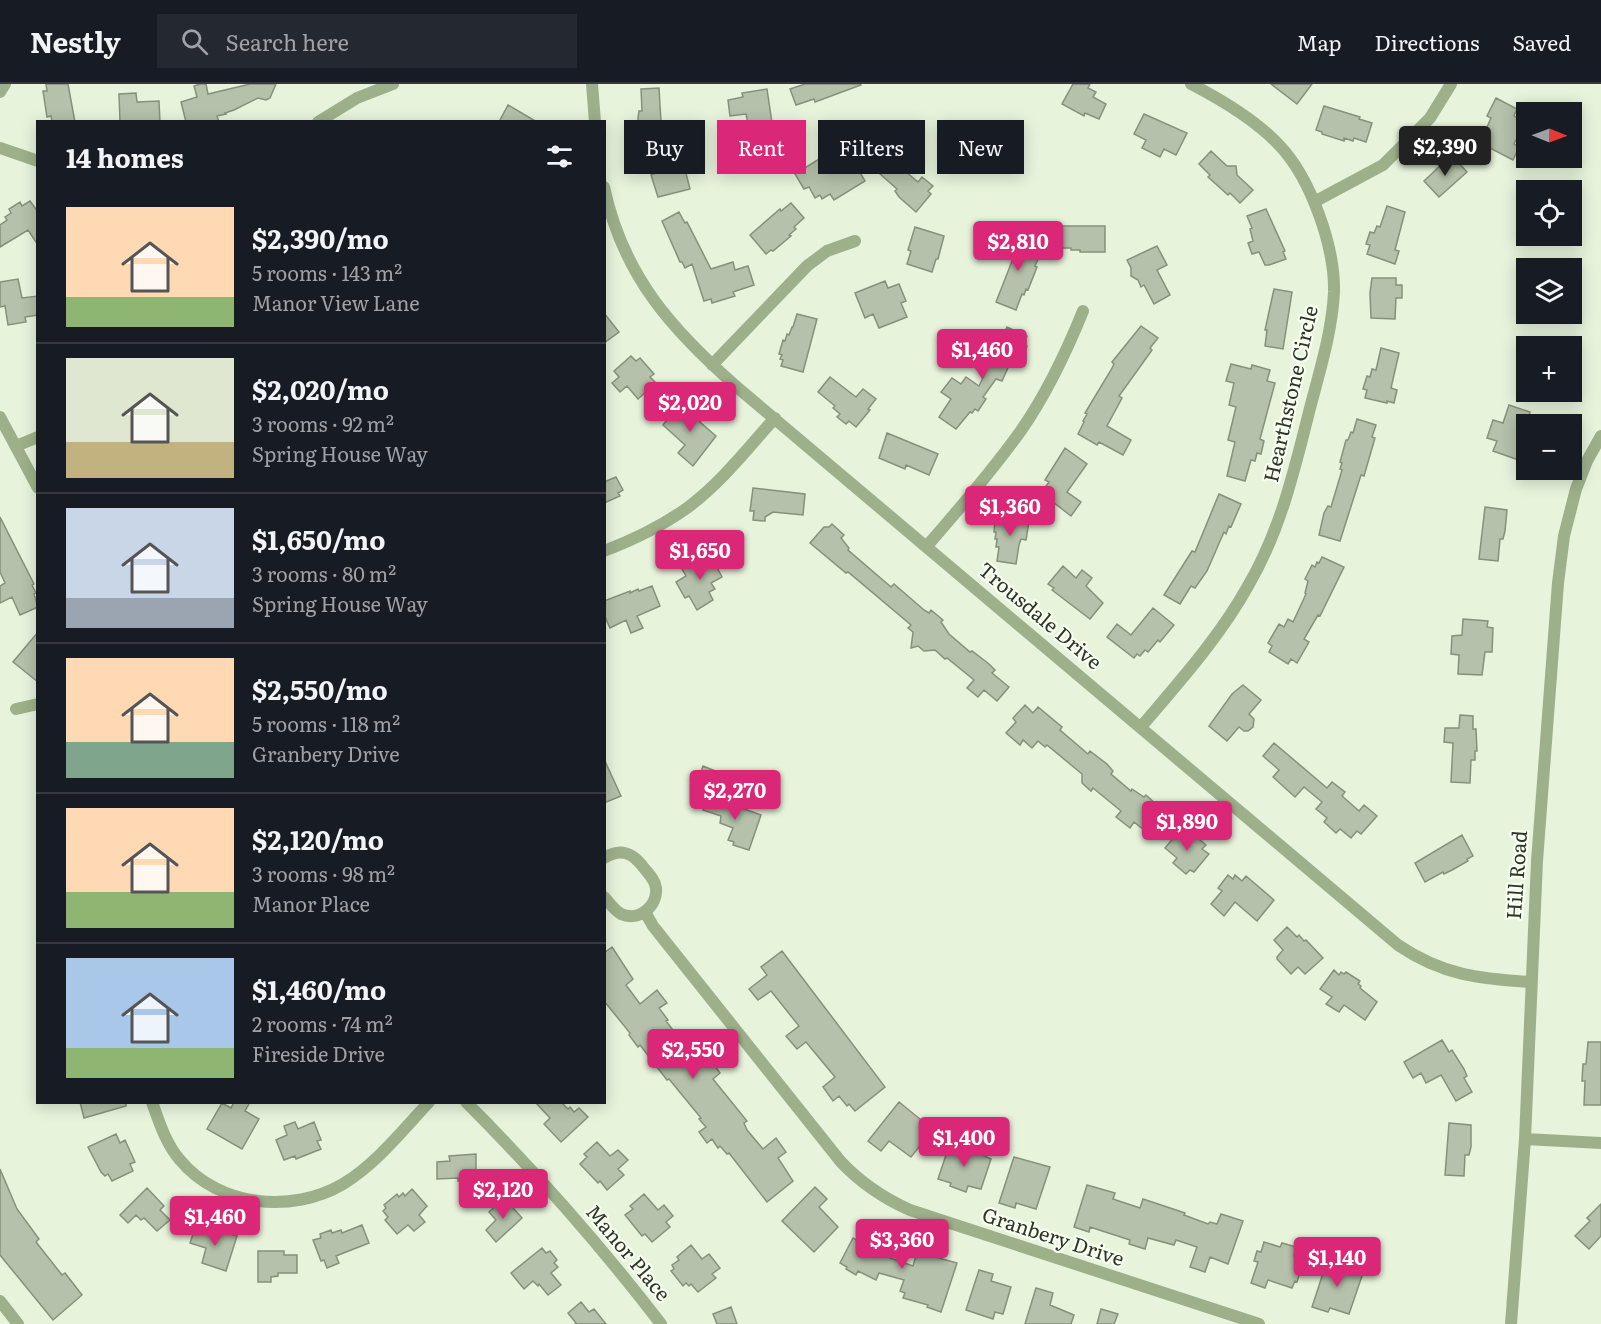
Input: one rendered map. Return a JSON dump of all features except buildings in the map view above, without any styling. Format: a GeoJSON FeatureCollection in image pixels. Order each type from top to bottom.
{"type":"FeatureCollection","features":[{"type":"Feature","properties":{"kind":"street"},"geometry":{"type":"LineString","coordinates":[[0,92],[5,84]]}},
{"type":"Feature","properties":{"kind":"street"},"geometry":{"type":"LineString","coordinates":[[321,120],[357,98],[393,84]]}},
{"type":"Feature","properties":{"kind":"street"},"geometry":{"type":"LineString","coordinates":[[592,84],[595,120]]}},
{"type":"Feature","properties":{"kind":"street","name":"Hearthstone Circle"},"geometry":{"type":"LineString","coordinates":[[1141,727],[1229,618],[1263,558],[1288,495],[1324,354],[1332,307],[1333,276],[1325,230],[1314,202],[1291,161],[1278,144],[1222,101],[1191,84]]}},
{"type":"Feature","properties":{"kind":"street"},"geometry":{"type":"LineString","coordinates":[[1314,202],[1375,171],[1390,159],[1430,118],[1451,84]]}},
{"type":"Feature","properties":{"kind":"street"},"geometry":{"type":"LineString","coordinates":[[0,147],[36,160]]}},
{"type":"Feature","properties":{"kind":"street","name":"Trousdale Drive"},"geometry":{"type":"LineString","coordinates":[[606,193],[619,235],[646,288],[676,329],[712,365],[1410,953],[1458,974],[1485,979],[1530,982]]}},
{"type":"Feature","properties":{"kind":"street"},"geometry":{"type":"LineString","coordinates":[[712,365],[807,266],[827,251],[855,241]]}},
{"type":"Feature","properties":{"kind":"street"},"geometry":{"type":"LineString","coordinates":[[927,546],[987,476],[1021,431],[1047,387],[1083,311]]}},
{"type":"Feature","properties":{"kind":"street"},"geometry":{"type":"LineString","coordinates":[[0,417],[36,484]]}},
{"type":"Feature","properties":{"kind":"street"},"geometry":{"type":"LineString","coordinates":[[606,550],[668,520],[694,502],[732,467],[775,418]]}},
{"type":"Feature","properties":{"kind":"street","name":"Hill Road"},"geometry":{"type":"LineString","coordinates":[[1511,1324],[1525,1139],[1537,861],[1562,547],[1576,489],[1587,461],[1601,436]]}},
{"type":"Feature","properties":{"kind":"street"},"geometry":{"type":"LineString","coordinates":[[16,446],[36,438]]}},
{"type":"Feature","properties":{"kind":"street"},"geometry":{"type":"LineString","coordinates":[[16,709],[36,704]]}},
{"type":"Feature","properties":{"kind":"street"},"geometry":{"type":"LineString","coordinates":[[606,857],[619,851],[628,853],[636,858],[656,885],[656,894],[652,904],[645,912],[636,915],[621,914],[606,899]]}},
{"type":"Feature","properties":{"kind":"street","name":"Granbery Drive"},"geometry":{"type":"LineString","coordinates":[[645,912],[653,926],[841,1162],[867,1187],[910,1210],[1259,1324]]}},
{"type":"Feature","properties":{"kind":"street"},"geometry":{"type":"LineString","coordinates":[[153,1104],[167,1140],[185,1166],[204,1180],[230,1193],[253,1201],[265,1202],[318,1195],[342,1184],[364,1168],[392,1142],[427,1104]]}},
{"type":"Feature","properties":{"kind":"street","name":"Manor Place"},"geometry":{"type":"LineString","coordinates":[[468,1104],[558,1199],[619,1270],[661,1324]]}},
{"type":"Feature","properties":{"kind":"street"},"geometry":{"type":"LineString","coordinates":[[1525,1139],[1601,1143]]}},
{"type":"Feature","properties":{"kind":"street"},"geometry":{"type":"LineString","coordinates":[[0,1301],[18,1324]]}}]}
